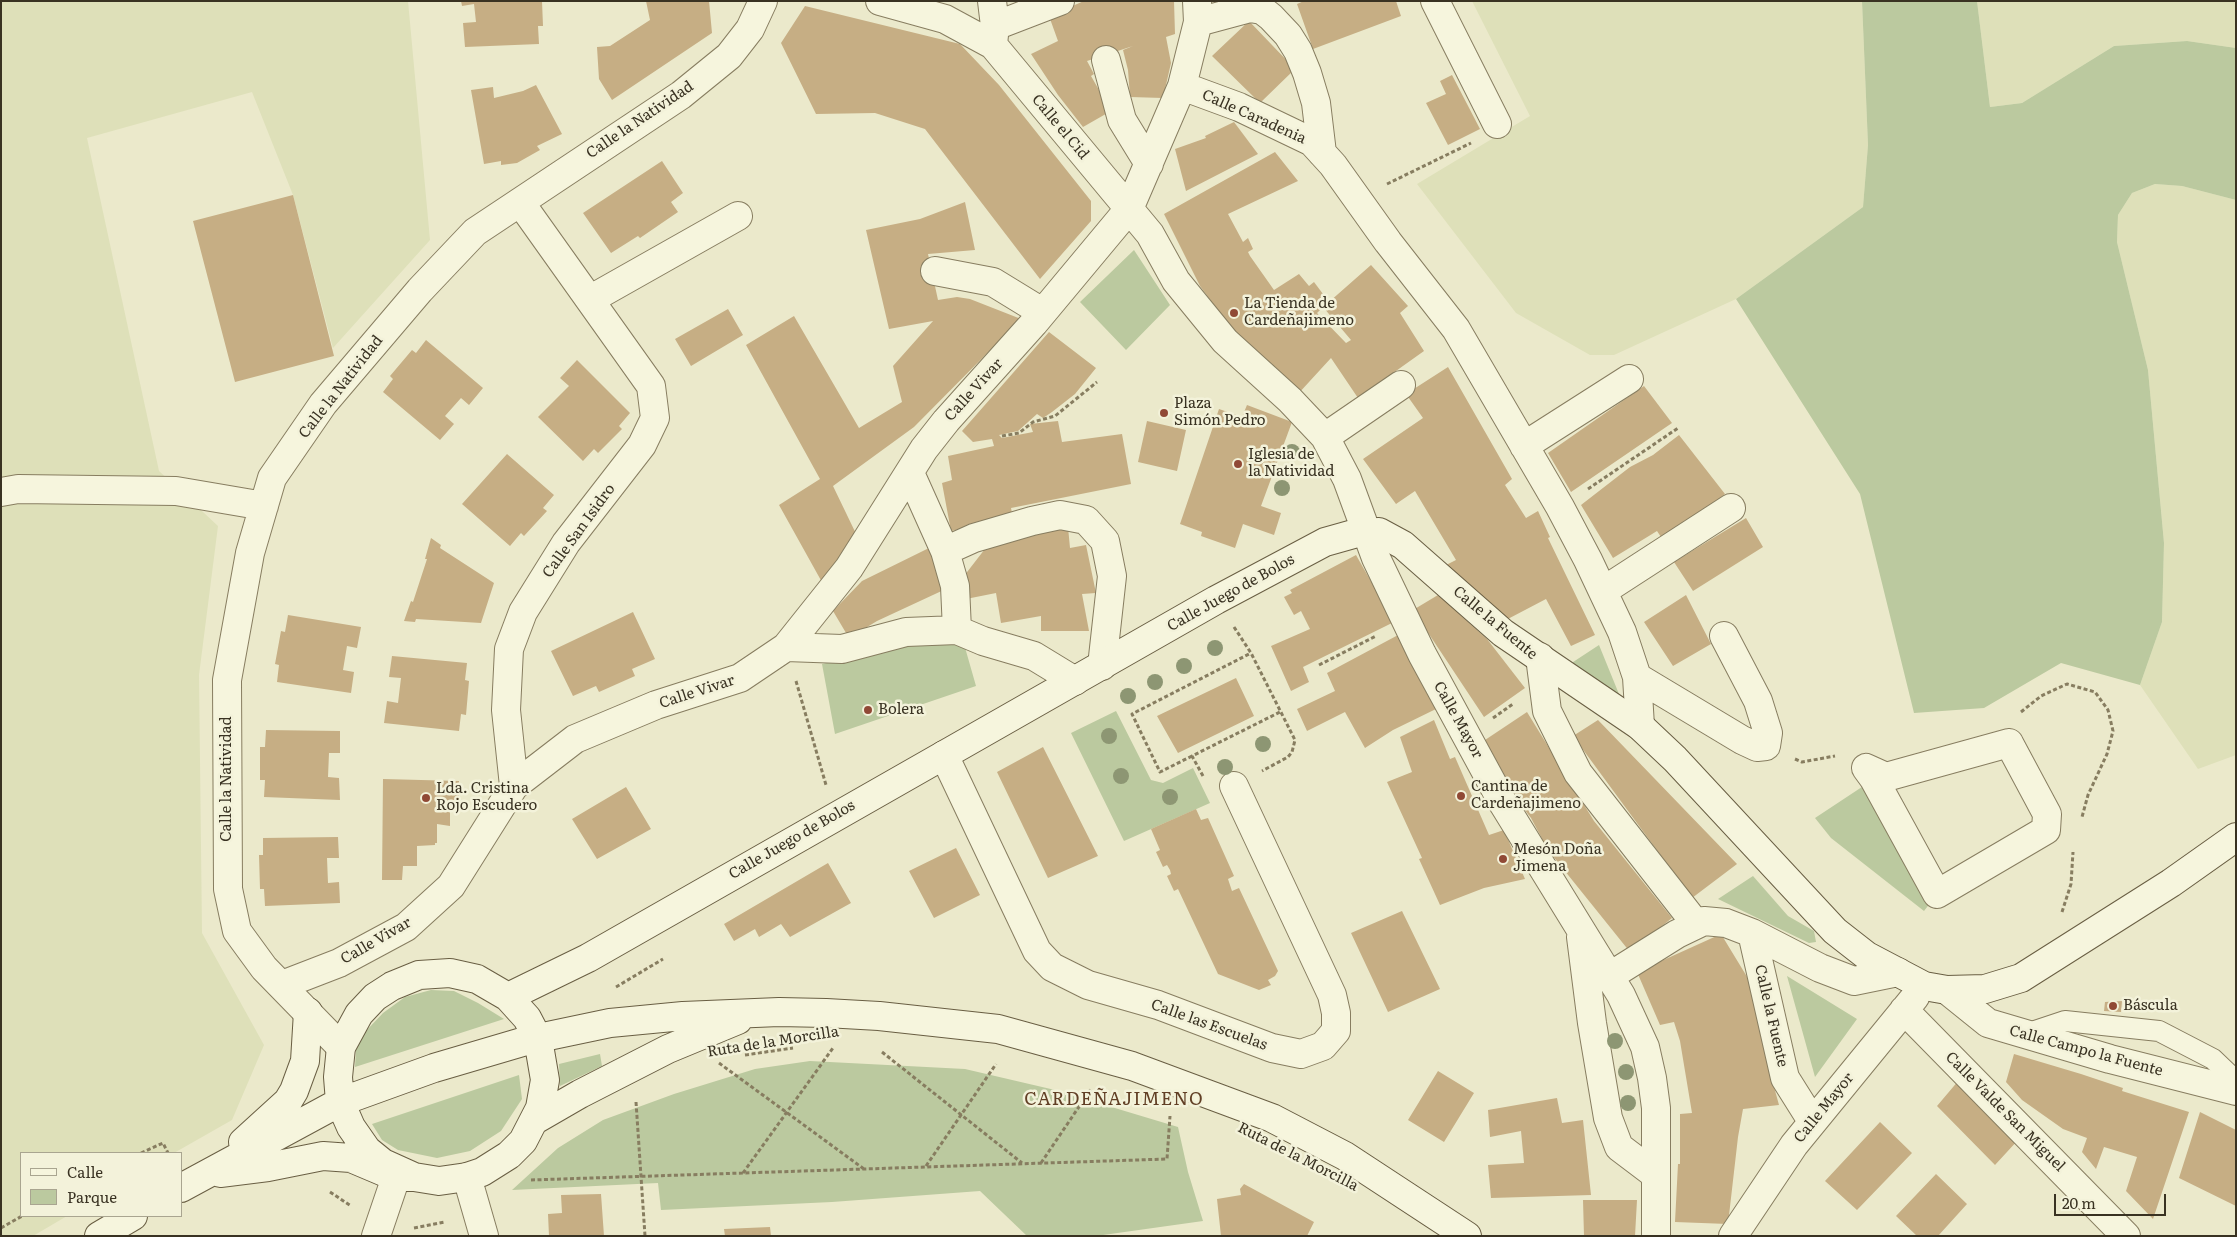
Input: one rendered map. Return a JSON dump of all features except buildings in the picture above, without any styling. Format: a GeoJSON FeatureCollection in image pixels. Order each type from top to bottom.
{"type":"FeatureCollection","features":[{"type":"Feature","properties":{"kind":"street","name":"Calle la Natividad"},"geometry":{"type":"LineString","coordinates":[[341,1047],[264,968],[237,931],[228,889],[227,680],[250,553],[272,478],[323,404],[420,290],[475,232],[681,95],[729,56],[750,29],[763,1]]}},
{"type":"Feature","properties":{"kind":"street","name":"Calle el Cid"},"geometry":{"type":"LineString","coordinates":[[880,1],[945,18],[993,24],[1050,116],[1130,208]]}},
{"type":"Feature","properties":{"kind":"street"},"geometry":{"type":"LineString","coordinates":[[993,24],[1060,1]]}},
{"type":"Feature","properties":{"kind":"street"},"geometry":{"type":"LineString","coordinates":[[1435,1],[1497,124]]}},
{"type":"Feature","properties":{"kind":"street","name":"Calle Caradenia"},"geometry":{"type":"LineString","coordinates":[[1130,208],[1182,86],[1197,12],[1250,8],[1262,10],[1288,35],[1298,51],[1316,103],[1322,153]]}},
{"type":"Feature","properties":{"kind":"street"},"geometry":{"type":"LineString","coordinates":[[1106,60],[1122,120],[1149,164]]}},
{"type":"Feature","properties":{"kind":"street","name":"Calle Caradenia"},"geometry":{"type":"LineString","coordinates":[[1182,86],[1239,108],[1312,142],[1333,165],[1356,198]]}},
{"type":"Feature","properties":{"kind":"street"},"geometry":{"type":"LineString","coordinates":[[1356,198],[1456,329],[1560,507],[1622,632],[1637,677],[1640,726]]}},
{"type":"Feature","properties":{"kind":"street","name":"Calle San Isidro"},"geometry":{"type":"LineString","coordinates":[[514,786],[506,710],[509,649],[523,612],[566,543],[642,445],[655,418],[651,386],[591,299],[520,202]]}},
{"type":"Feature","properties":{"kind":"street"},"geometry":{"type":"LineString","coordinates":[[1130,208],[1150,234],[1176,281],[1225,341],[1290,400],[1325,437],[1347,479],[1366,532]]}},
{"type":"Feature","properties":{"kind":"street","name":"Calle Vivar"},"geometry":{"type":"LineString","coordinates":[[282,985],[339,963],[406,927],[451,886],[514,786],[574,739],[656,705],[740,678],[786,646],[849,568],[924,449],[1130,208]]}},
{"type":"Feature","properties":{"kind":"street"},"geometry":{"type":"LineString","coordinates":[[591,299],[738,216]]}},
{"type":"Feature","properties":{"kind":"street"},"geometry":{"type":"LineString","coordinates":[[935,271],[993,282],[1042,312]]}},
{"type":"Feature","properties":{"kind":"street"},"geometry":{"type":"LineString","coordinates":[[1524,446],[1629,378]]}},
{"type":"Feature","properties":{"kind":"street"},"geometry":{"type":"LineString","coordinates":[[1325,437],[1401,385]]}},
{"type":"Feature","properties":{"kind":"street"},"geometry":{"type":"LineString","coordinates":[[910,473],[945,550],[955,586],[957,630]]}},
{"type":"Feature","properties":{"kind":"street"},"geometry":{"type":"LineString","coordinates":[[1,492],[18,489],[176,490],[264,506]]}},
{"type":"Feature","properties":{"kind":"street"},"geometry":{"type":"LineString","coordinates":[[1603,591],[1731,508]]}},
{"type":"Feature","properties":{"kind":"street"},"geometry":{"type":"LineString","coordinates":[[945,550],[974,538],[1032,520],[1060,515],[1086,520],[1105,541],[1112,576],[1102,666]]}},
{"type":"Feature","properties":{"kind":"street","name":"Calle Juego de Bolos"},"geometry":{"type":"LineString","coordinates":[[508,997],[588,958],[1216,600],[1325,542],[1366,532]]}},
{"type":"Feature","properties":{"kind":"street","name":"Calle Mayor"},"geometry":{"type":"LineString","coordinates":[[1366,532],[1405,620],[1504,805],[1621,994],[1645,1047],[1656,1108],[1656,1236]]}},
{"type":"Feature","properties":{"kind":"street","name":"Calle la Fuente"},"geometry":{"type":"LineString","coordinates":[[1366,532],[1379,532],[1403,545],[1503,633],[1540,656],[1548,711],[1578,773],[1696,924]]}},
{"type":"Feature","properties":{"kind":"street"},"geometry":{"type":"LineString","coordinates":[[786,646],[842,649],[906,632],[957,630],[983,641],[1034,656],[1075,681]]}},
{"type":"Feature","properties":{"kind":"street"},"geometry":{"type":"LineString","coordinates":[[1637,677],[1742,740],[1757,747],[1766,746],[1768,733],[1758,701],[1724,636]]}},
{"type":"Feature","properties":{"kind":"street","name":"Calle Campo la Fuente"},"geometry":{"type":"LineString","coordinates":[[1540,656],[1640,726],[1675,759],[1835,931],[1867,956],[1936,988],[1988,1023],[2024,1035],[2236,1091]]}},
{"type":"Feature","properties":{"kind":"street"},"geometry":{"type":"LineString","coordinates":[[2009,743],[2047,814],[2046,830],[1938,894],[1866,768],[1886,777],[2009,743]]}},
{"type":"Feature","properties":{"kind":"street","name":"Calle las Escuelas"},"geometry":{"type":"LineString","coordinates":[[944,755],[1037,951],[1052,967],[1088,985],[1158,1005],[1272,1048],[1301,1054],[1323,1046],[1336,1031],[1336,1013],[1332,995],[1234,786]]}},
{"type":"Feature","properties":{"kind":"street"},"geometry":{"type":"LineString","coordinates":[[1936,988],[1985,989],[2021,978],[2171,883],[2236,837]]}},
{"type":"Feature","properties":{"kind":"street","name":"Calle la Fuente"},"geometry":{"type":"LineString","coordinates":[[1610,976],[1676,934],[1704,921],[1726,923],[1820,968],[1854,981],[1898,972]]}},
{"type":"Feature","properties":{"kind":"street","name":"Calle Mayor"},"geometry":{"type":"LineString","coordinates":[[1579,926],[1586,967],[1594,1040],[1608,1118],[1619,1147],[1656,1175]]}},
{"type":"Feature","properties":{"kind":"street","name":"Calle la Fuente"},"geometry":{"type":"LineString","coordinates":[[1752,934],[1785,1078],[1812,1121]]}},
{"type":"Feature","properties":{"kind":"street"},"geometry":{"type":"LineString","coordinates":[[200,1177],[268,1167],[323,1156],[351,1158],[405,1177],[439,1181],[467,1177],[482,1172],[509,1155],[523,1141],[536,1120],[540,1108],[545,1080],[538,1039],[527,1018],[508,997],[477,979],[450,973],[419,975],[392,986],[375,997],[359,1014],[341,1047],[338,1077],[340,1102],[351,1127],[367,1150],[405,1177]]}},
{"type":"Feature","properties":{"kind":"street","name":"Calle Mayor"},"geometry":{"type":"LineString","coordinates":[[1733,1236],[1812,1121],[1904,1010],[1936,988]]}},
{"type":"Feature","properties":{"kind":"street","name":"Calle Valde San Miguel"},"geometry":{"type":"LineString","coordinates":[[1904,1010],[2126,1236]]}},
{"type":"Feature","properties":{"kind":"street"},"geometry":{"type":"LineString","coordinates":[[200,1177],[288,1101],[306,1062],[308,1012]]}},
{"type":"Feature","properties":{"kind":"street"},"geometry":{"type":"LineString","coordinates":[[200,1177],[340,1102],[462,1059],[538,1039],[610,1023],[683,1016],[756,1012],[879,1016],[998,1029],[1132,1066],[1272,1118],[1345,1156],[1467,1236]]}},
{"type":"Feature","properties":{"kind":"street"},"geometry":{"type":"LineString","coordinates":[[536,1120],[580,1094],[668,1049],[756,1012]]}},
{"type":"Feature","properties":{"kind":"street"},"geometry":{"type":"LineString","coordinates":[[378,1229],[405,1177]]}},
{"type":"Feature","properties":{"kind":"street"},"geometry":{"type":"LineString","coordinates":[[467,1177],[484,1236]]}},
{"type":"Feature","properties":{"kind":"street"},"geometry":{"type":"LineString","coordinates":[[99,1236],[131,1217]]}},
{"type":"Feature","properties":{"kind":"lane"},"geometry":{"type":"LineString","coordinates":[[2024,1035],[2065,1021],[2159,1031],[2212,1059],[2236,1081]]}},
{"type":"Feature","properties":{"kind":"path"},"geometry":{"type":"LineString","coordinates":[[1356,198],[1489,135],[1497,124]]}},
{"type":"Feature","properties":{"kind":"path"},"geometry":{"type":"LineString","coordinates":[[1002,436],[1019,433],[1033,422],[1055,416],[1097,382]]}},
{"type":"Feature","properties":{"kind":"path"},"geometry":{"type":"LineString","coordinates":[[1560,507],[1678,428]]}},
{"type":"Feature","properties":{"kind":"path"},"geometry":{"type":"LineString","coordinates":[[1192,756],[1210,792],[1234,786],[1288,757],[1292,752],[1295,740],[1251,653],[1216,600]]}},
{"type":"Feature","properties":{"kind":"path"},"geometry":{"type":"LineString","coordinates":[[1319,666],[1405,620]]}},
{"type":"Feature","properties":{"kind":"path"},"geometry":{"type":"LineString","coordinates":[[786,646],[835,816]]}},
{"type":"Feature","properties":{"kind":"path"},"geometry":{"type":"LineString","coordinates":[[1251,653],[1132,714],[1160,772],[1280,712]]}},
{"type":"Feature","properties":{"kind":"path"},"geometry":{"type":"LineString","coordinates":[[1467,735],[1543,685]]}},
{"type":"Feature","properties":{"kind":"path"},"geometry":{"type":"LineString","coordinates":[[743,1173],[838,1041]]}},
{"type":"Feature","properties":{"kind":"path","name":"Ruta de la Morcilla"},"geometry":{"type":"LineString","coordinates":[[736,1057],[801,1047]]}},
{"type":"Feature","properties":{"kind":"path"},"geometry":{"type":"LineString","coordinates":[[877,1048],[1023,1164]]}},
{"type":"Feature","properties":{"kind":"path"},"geometry":{"type":"LineString","coordinates":[[926,1167],[960,1114],[1000,1058]]}},
{"type":"Feature","properties":{"kind":"path","name":"Ruta de la Morcilla"},"geometry":{"type":"LineString","coordinates":[[722,1059],[716,1061],[787,1112]]}},
{"type":"Feature","properties":{"kind":"path"},"geometry":{"type":"LineString","coordinates":[[1041,1163],[1095,1082]]}},
{"type":"Feature","properties":{"kind":"path"},"geometry":{"type":"LineString","coordinates":[[636,1098],[645,1236]]}},
{"type":"Feature","properties":{"kind":"path"},"geometry":{"type":"LineString","coordinates":[[523,1180],[1167,1159],[1170,1111]]}},
{"type":"Feature","properties":{"kind":"path"},"geometry":{"type":"LineString","coordinates":[[787,1112],[864,1169]]}},
{"type":"Feature","properties":{"kind":"path"},"geometry":{"type":"LineString","coordinates":[[144,1152],[163,1143],[168,1152]]}},
{"type":"Feature","properties":{"kind":"path"},"geometry":{"type":"LineString","coordinates":[[326,1190],[342,1198],[378,1229],[415,1228],[456,1220],[476,1207]]}},
{"type":"Feature","properties":{"kind":"path"},"geometry":{"type":"LineString","coordinates":[[1,1228],[20,1217]]}},
{"type":"Feature","properties":{"kind":"green space"},"geometry":{"type":"Polygon","coordinates":[[[408,1],[430,240],[333,348],[293,195],[252,92],[87,138],[159,471],[218,526],[199,675],[202,933],[264,1045],[232,1120],[176,1152],[20,1152],[20,1217],[65,1217],[33,1236],[1,1236],[1,2],[408,1]]]}},
{"type":"Feature","properties":{"kind":"green space"},"geometry":{"type":"Polygon","coordinates":[[[1472,1],[1862,1],[1868,145],[1863,207],[1736,299],[1614,355],[1590,355],[1516,313],[1417,184],[1530,116],[1472,1]]]}},
{"type":"Feature","properties":{"kind":"green space"},"geometry":{"type":"Polygon","coordinates":[[[1862,1],[1977,1],[1990,107],[2022,103],[2114,46],[2187,41],[2236,48],[2236,200],[2182,186],[2155,184],[2132,193],[2118,215],[2117,242],[2148,370],[2164,543],[2162,622],[2140,685],[2061,663],[1984,708],[1914,713],[1860,494],[1736,299],[1863,207],[1868,145],[1862,1]]]}},
{"type":"Feature","properties":{"kind":"green space"},"geometry":{"type":"Polygon","coordinates":[[[1977,1],[2236,1],[2236,48],[2187,41],[2114,46],[2022,103],[1990,107],[1977,1]]]}},
{"type":"Feature","properties":{"kind":"green space"},"geometry":{"type":"Polygon","coordinates":[[[2155,184],[2182,186],[2236,200],[2236,755],[2198,769],[2140,685],[2162,622],[2164,543],[2148,370],[2117,242],[2118,215],[2132,193],[2155,184]]]}},
{"type":"Feature","properties":{"kind":"green space"},"geometry":{"type":"Polygon","coordinates":[[[1134,250],[1170,305],[1126,350],[1080,302],[1134,250]]]}},
{"type":"Feature","properties":{"kind":"green space","name":"Bolera"},"geometry":{"type":"Polygon","coordinates":[[[922,642],[964,644],[976,686],[835,734],[822,664],[922,642]]]}},
{"type":"Feature","properties":{"kind":"green space"},"geometry":{"type":"Polygon","coordinates":[[[1599,645],[1621,699],[1567,666],[1599,645]]]}},
{"type":"Feature","properties":{"kind":"green space"},"geometry":{"type":"Polygon","coordinates":[[[1116,711],[1151,780],[1163,783],[1193,768],[1210,803],[1124,841],[1071,733],[1116,711]]]}},
{"type":"Feature","properties":{"kind":"green space"},"geometry":{"type":"Polygon","coordinates":[[[1874,779],[1937,894],[1924,911],[1831,838],[1815,818],[1874,779]]]}},
{"type":"Feature","properties":{"kind":"green space"},"geometry":{"type":"Polygon","coordinates":[[[1753,876],[1788,916],[1814,931],[1816,942],[1809,943],[1718,899],[1753,876]]]}},
{"type":"Feature","properties":{"kind":"green space"},"geometry":{"type":"Polygon","coordinates":[[[1787,976],[1857,1019],[1815,1077],[1787,976]]]}},
{"type":"Feature","properties":{"kind":"green space"},"geometry":{"type":"Polygon","coordinates":[[[431,990],[454,991],[504,1019],[355,1067],[356,1050],[365,1032],[383,1013],[405,997],[431,990]]]}},
{"type":"Feature","properties":{"kind":"green space"},"geometry":{"type":"Polygon","coordinates":[[[600,1054],[602,1066],[560,1086],[559,1064],[600,1054]]]}},
{"type":"Feature","properties":{"kind":"green space"},"geometry":{"type":"Polygon","coordinates":[[[810,1061],[965,1069],[1055,1090],[1178,1127],[1188,1172],[1203,1221],[1096,1236],[1027,1236],[980,1191],[832,1202],[661,1210],[658,1183],[512,1190],[558,1148],[603,1120],[674,1094],[755,1069],[810,1061]]]}},
{"type":"Feature","properties":{"kind":"green space"},"geometry":{"type":"Polygon","coordinates":[[[519,1075],[522,1099],[501,1131],[470,1151],[437,1158],[398,1150],[382,1140],[372,1124],[519,1075]]]}},
{"type":"Feature","properties":{"kind":"place","name":"La Tienda de Cardeñajimeno"},"geometry":{"type":"Point","coordinates":[1234,313]}},
{"type":"Feature","properties":{"kind":"place","name":"Plaza Simón Pedro"},"geometry":{"type":"Point","coordinates":[1164,413]}},
{"type":"Feature","properties":{"kind":"place","name":"Iglesia de la Natividad"},"geometry":{"type":"Point","coordinates":[1238,464]}},
{"type":"Feature","properties":{"kind":"place","name":"Bolera"},"geometry":{"type":"Point","coordinates":[868,710]}},
{"type":"Feature","properties":{"kind":"place","name":"Cantina de Cardeñajimeno"},"geometry":{"type":"Point","coordinates":[1461,796]}},
{"type":"Feature","properties":{"kind":"place","name":"Lda. Cristina Rojo Escudero"},"geometry":{"type":"Point","coordinates":[426,798]}},
{"type":"Feature","properties":{"kind":"place","name":"Mesón Doña Jimena"},"geometry":{"type":"Point","coordinates":[1503,859]}},
{"type":"Feature","properties":{"kind":"place","name":"Báscula"},"geometry":{"type":"Point","coordinates":[2113,1006]}},
{"type":"Feature","properties":{"kind":"district","name":"CARDEÑAJIMENO"},"geometry":{"type":"Point","coordinates":[1114,1100]}}]}
